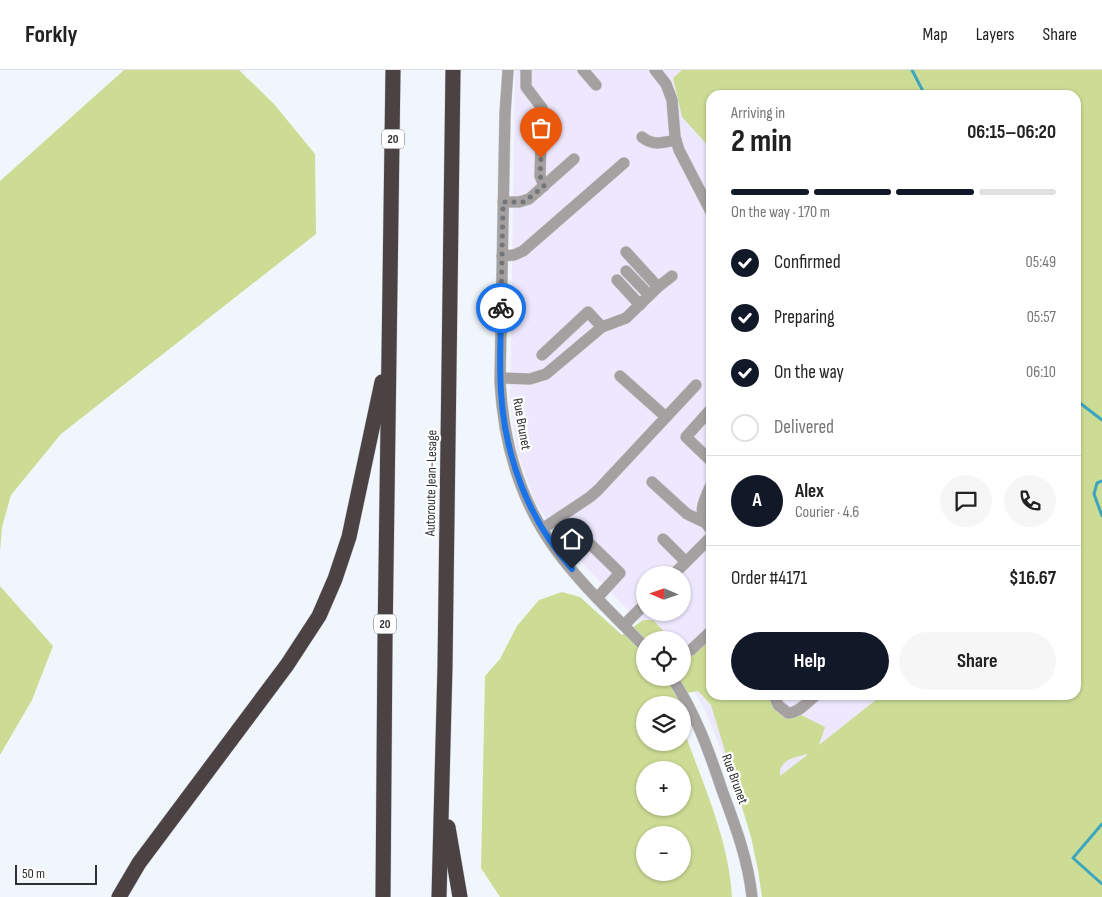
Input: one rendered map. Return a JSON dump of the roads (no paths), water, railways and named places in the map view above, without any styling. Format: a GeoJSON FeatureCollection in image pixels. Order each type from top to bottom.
{"type":"FeatureCollection","features":[{"type":"Feature","properties":{"kind":"highway","name":"20"},"geometry":{"type":"LineString","coordinates":[[383,897],[394,70]]}},
{"type":"Feature","properties":{"kind":"highway","name":"Autoroute Jean-Lesage"},"geometry":{"type":"LineString","coordinates":[[439,897],[453,70]]}},
{"type":"Feature","properties":{"kind":"highway"},"geometry":{"type":"LineString","coordinates":[[119,897],[139,862],[287,665],[319,616],[335,579],[349,537],[389,351]]}},
{"type":"Feature","properties":{"kind":"highway"},"geometry":{"type":"LineString","coordinates":[[442,792],[460,897]]}},
{"type":"Feature","properties":{"kind":"street","name":"Rue Brunet"},"geometry":{"type":"LineString","coordinates":[[508,70],[510,140],[503,202],[501,378],[505,426],[512,458],[525,495],[542,529],[563,559],[597,598],[636,638]]}},
{"type":"Feature","properties":{"kind":"street"},"geometry":{"type":"LineString","coordinates":[[526,70],[526,87],[542,108],[540,176],[544,186]]}},
{"type":"Feature","properties":{"kind":"street"},"geometry":{"type":"LineString","coordinates":[[582,70],[596,85]]}},
{"type":"Feature","properties":{"kind":"street"},"geometry":{"type":"LineString","coordinates":[[655,70],[666,84],[672,100],[676,140],[684,162],[706,203]]}},
{"type":"Feature","properties":{"kind":"street"},"geometry":{"type":"LineString","coordinates":[[642,137],[648,142],[655,144],[676,140]]}},
{"type":"Feature","properties":{"kind":"street"},"geometry":{"type":"LineString","coordinates":[[503,202],[524,202],[574,158]]}},
{"type":"Feature","properties":{"kind":"street"},"geometry":{"type":"LineString","coordinates":[[502,256],[514,255],[523,251],[624,163]]}},
{"type":"Feature","properties":{"kind":"street"},"geometry":{"type":"LineString","coordinates":[[626,252],[658,287]]}},
{"type":"Feature","properties":{"kind":"street"},"geometry":{"type":"LineString","coordinates":[[626,271],[649,296]]}},
{"type":"Feature","properties":{"kind":"street"},"geometry":{"type":"LineString","coordinates":[[501,378],[537,378],[546,374],[602,327],[626,318],[672,276]]}},
{"type":"Feature","properties":{"kind":"street"},"geometry":{"type":"LineString","coordinates":[[617,280],[640,305]]}},
{"type":"Feature","properties":{"kind":"street"},"geometry":{"type":"LineString","coordinates":[[562,360],[546,351],[588,312],[602,327]]}},
{"type":"Feature","properties":{"kind":"street"},"geometry":{"type":"LineString","coordinates":[[620,376],[666,417]]}},
{"type":"Feature","properties":{"kind":"street"},"geometry":{"type":"LineString","coordinates":[[542,529],[594,493],[696,385]]}},
{"type":"Feature","properties":{"kind":"street"},"geometry":{"type":"LineString","coordinates":[[706,415],[686,437],[706,455]]}},
{"type":"Feature","properties":{"kind":"street"},"geometry":{"type":"LineString","coordinates":[[652,482],[687,514],[706,525]]}},
{"type":"Feature","properties":{"kind":"street"},"geometry":{"type":"LineString","coordinates":[[706,499],[702,510],[706,521]]}},
{"type":"Feature","properties":{"kind":"street"},"geometry":{"type":"LineString","coordinates":[[563,559],[584,538],[620,573],[597,598]]}},
{"type":"Feature","properties":{"kind":"street"},"geometry":{"type":"LineString","coordinates":[[663,538],[686,562]]}},
{"type":"Feature","properties":{"kind":"street"},"geometry":{"type":"LineString","coordinates":[[682,566],[706,541]]}},
{"type":"Feature","properties":{"kind":"street"},"geometry":{"type":"LineString","coordinates":[[624,625],[636,613]]}},
{"type":"Feature","properties":{"kind":"street"},"geometry":{"type":"LineString","coordinates":[[691,650],[706,636]]}},
{"type":"Feature","properties":{"kind":"street","name":"Rue Brunet"},"geometry":{"type":"LineString","coordinates":[[677,686],[688,703],[707,746],[742,844],[752,897]]}},
{"type":"Feature","properties":{"kind":"street"},"geometry":{"type":"LineString","coordinates":[[776,700],[778,705],[788,713],[798,710],[810,700]]}},
{"type":"Feature","properties":{"kind":"waterway"},"geometry":{"type":"LineString","coordinates":[[912,70],[922,90]]}},
{"type":"Feature","properties":{"kind":"waterway"},"geometry":{"type":"LineString","coordinates":[[1081,404],[1102,420]]}},
{"type":"Feature","properties":{"kind":"waterway"},"geometry":{"type":"LineString","coordinates":[[1102,481],[1097,483],[1094,494],[1102,516]]}},
{"type":"Feature","properties":{"kind":"waterway"},"geometry":{"type":"LineString","coordinates":[[1102,824],[1073,858],[1102,884]]}}]}
